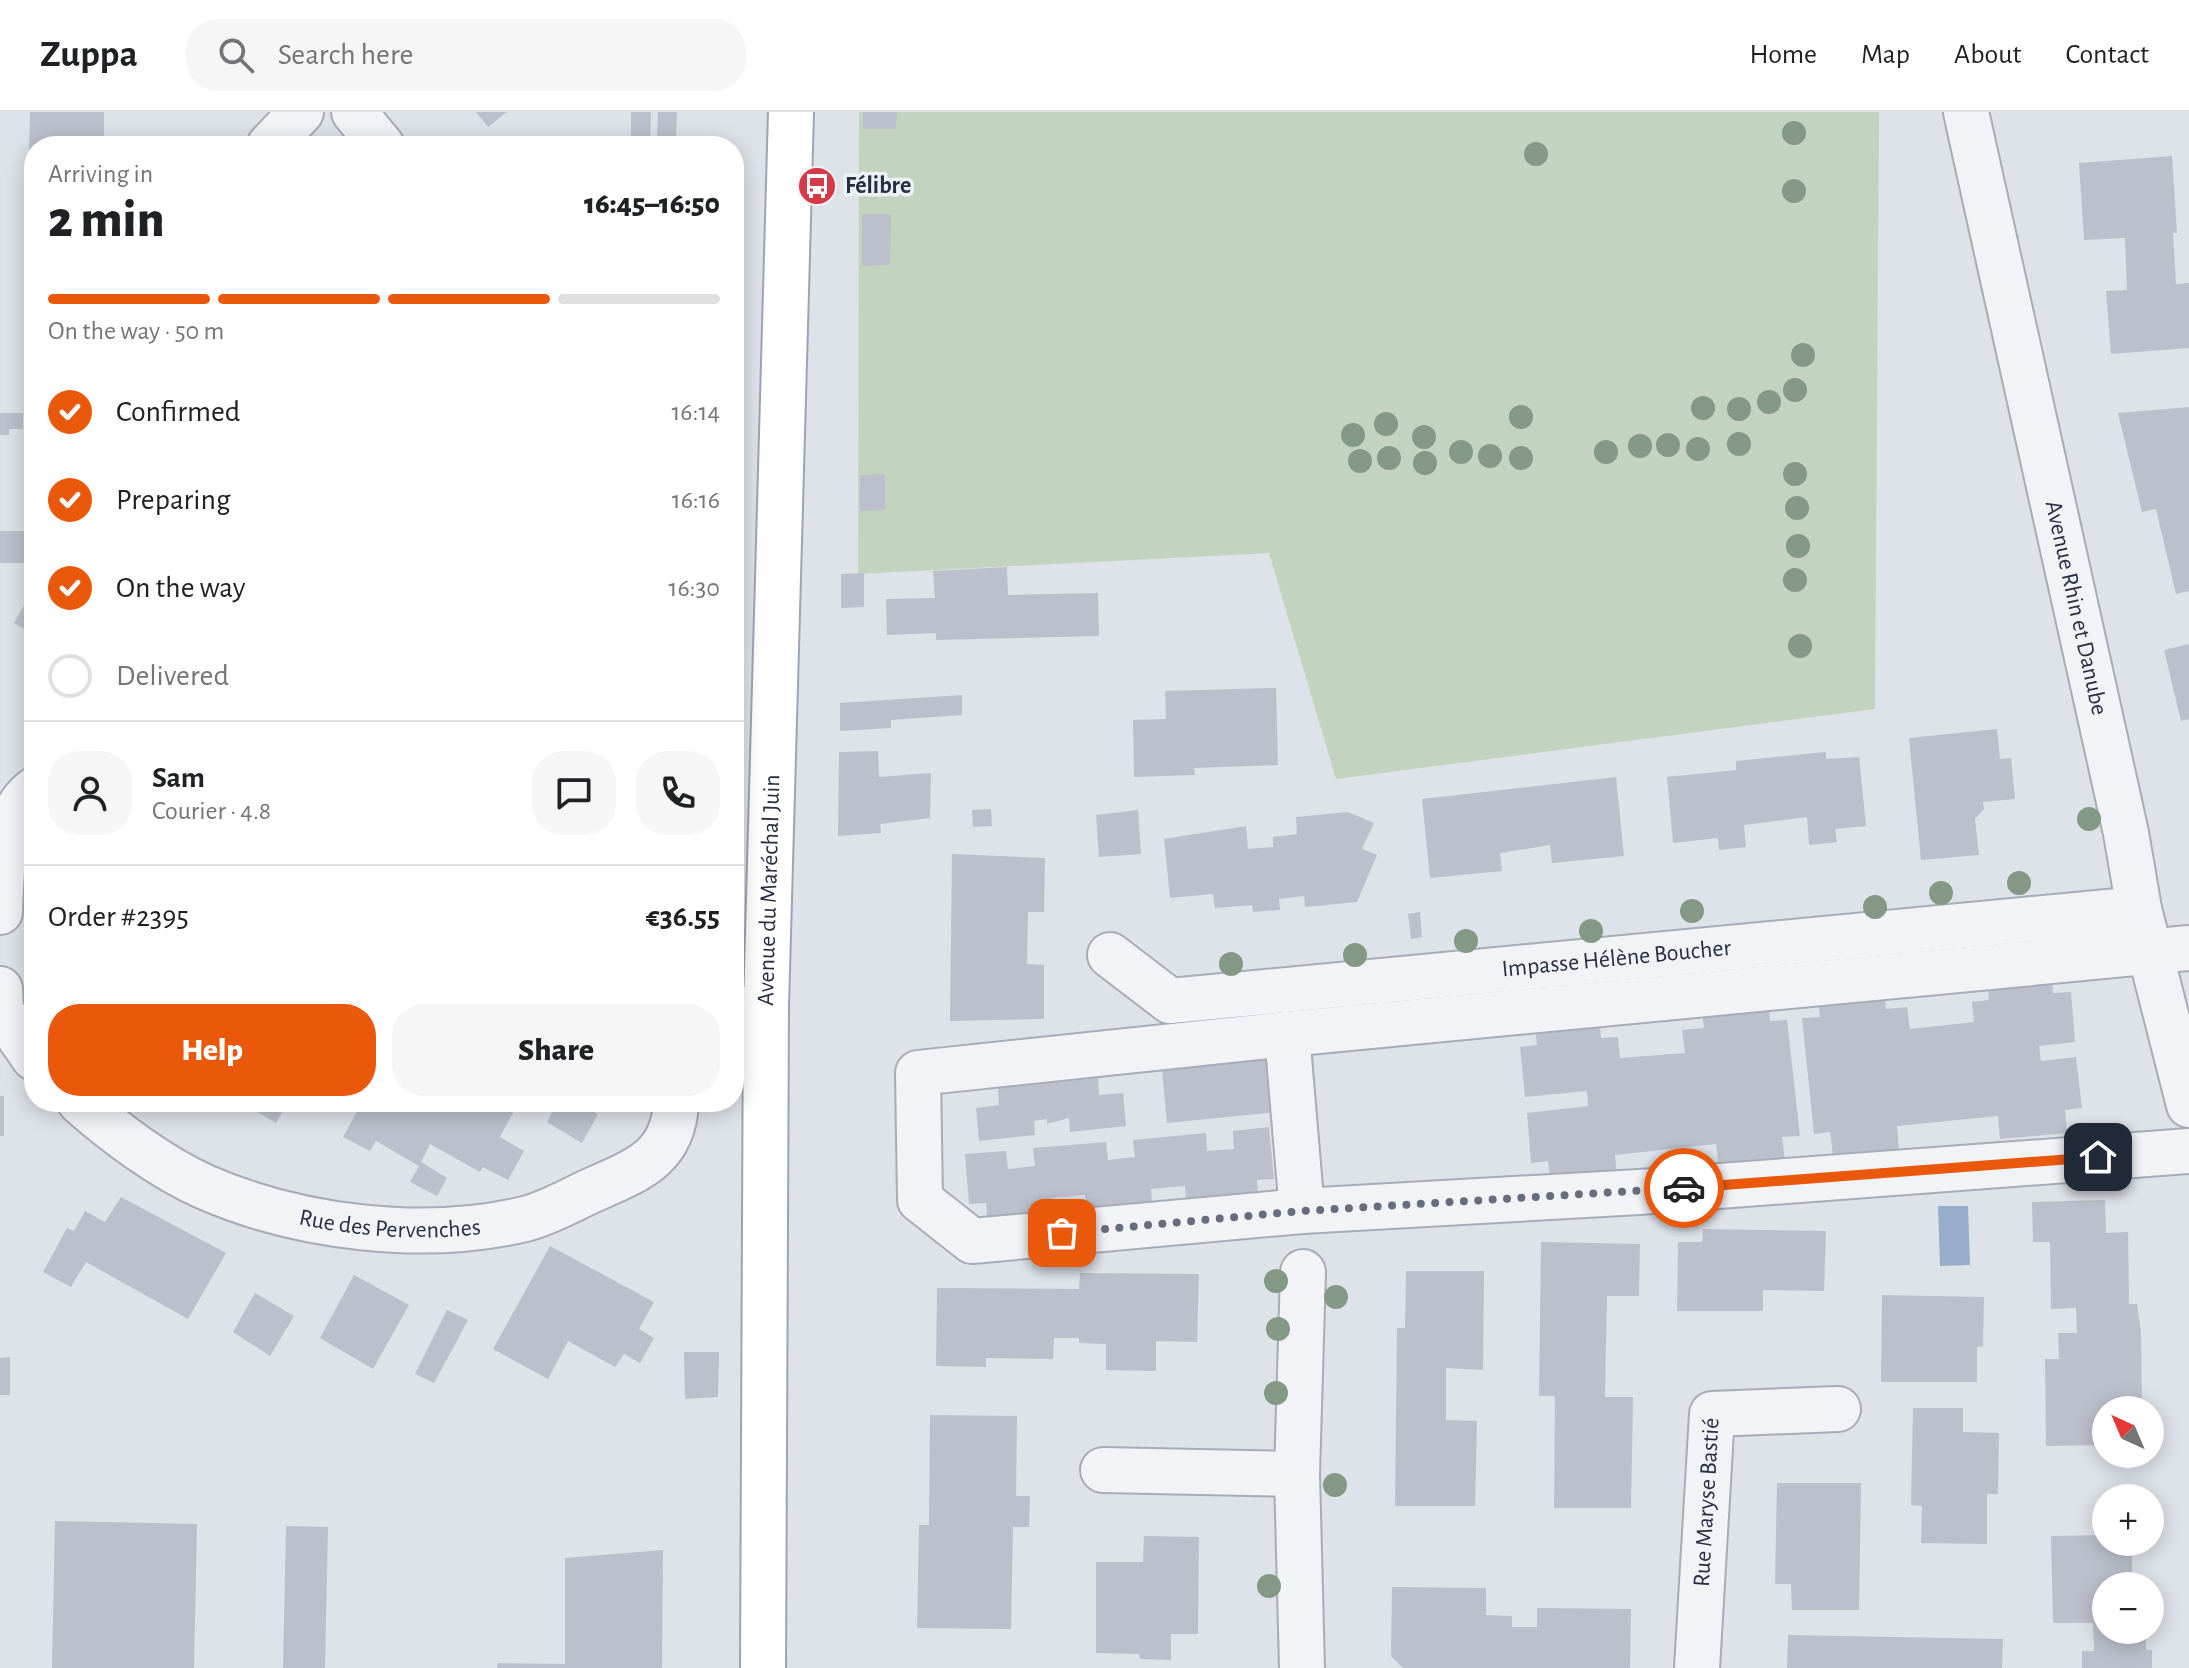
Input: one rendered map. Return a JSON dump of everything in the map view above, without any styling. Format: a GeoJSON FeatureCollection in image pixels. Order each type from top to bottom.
{"type":"FeatureCollection","features":[{"type":"Feature","properties":{"kind":"main road","name":"Avenue du Maréchal Juin"},"geometry":{"type":"LineString","coordinates":[[763,1668],[750,1008],[791,112]]}},
{"type":"Feature","properties":{"kind":"street"},"geometry":{"type":"LineString","coordinates":[[278,136],[301,112]]}},
{"type":"Feature","properties":{"kind":"street"},"geometry":{"type":"LineString","coordinates":[[354,112],[374,136]]}},
{"type":"Feature","properties":{"kind":"street","name":"Avenue Rhin et Danube"},"geometry":{"type":"LineString","coordinates":[[1966,112],[2126,833],[2139,909],[2170,949],[2189,1105]]}},
{"type":"Feature","properties":{"kind":"street"},"geometry":{"type":"LineString","coordinates":[[0,912],[4,841],[17,803],[24,798]]}},
{"type":"Feature","properties":{"kind":"street","name":"Impasse Hélène Boucher"},"geometry":{"type":"LineString","coordinates":[[1110,955],[1170,1001],[2139,909]]}},
{"type":"Feature","properties":{"kind":"street"},"geometry":{"type":"LineString","coordinates":[[2170,949],[1287,1034],[918,1073],[920,1200],[972,1241],[1302,1211],[1639,1192],[2189,1151]]}},
{"type":"Feature","properties":{"kind":"street"},"geometry":{"type":"LineString","coordinates":[[0,989],[1,1011],[24,1044]]}},
{"type":"Feature","properties":{"kind":"street"},"geometry":{"type":"LineString","coordinates":[[1287,1034],[1302,1211]]}},
{"type":"Feature","properties":{"kind":"street","name":"Rue des Pervenches"},"geometry":{"type":"LineString","coordinates":[[93,1112],[151,1155],[202,1186],[252,1204],[368,1228],[440,1232],[527,1218],[645,1167],[675,1128],[676,1112]]}},
{"type":"Feature","properties":{"kind":"street"},"geometry":{"type":"LineString","coordinates":[[1302,1668],[1297,1474],[1303,1272]]}},
{"type":"Feature","properties":{"kind":"street","name":"Rue Maryse Bastié"},"geometry":{"type":"LineString","coordinates":[[1697,1668],[1712,1414],[1838,1409]]}},
{"type":"Feature","properties":{"kind":"street"},"geometry":{"type":"LineString","coordinates":[[1103,1470],[1297,1474]]}},
{"type":"Feature","properties":{"kind":"green space"},"geometry":{"type":"Polygon","coordinates":[[[859,112],[1879,112],[1875,709],[1336,779],[1269,553],[858,574],[859,112]]]}},
{"type":"Feature","properties":{"kind":"water"},"geometry":{"type":"Polygon","coordinates":[[[1938,1206],[1968,1206],[1970,1265],[1940,1266],[1938,1206]]]}},
{"type":"Feature","properties":{"kind":"building"},"geometry":{"type":"Polygon","coordinates":[[[30,112],[104,112],[104,136],[29,136],[30,112]]]}},
{"type":"Feature","properties":{"kind":"building"},"geometry":{"type":"Polygon","coordinates":[[[476,112],[507,112],[488,127],[476,112]]]}},
{"type":"Feature","properties":{"kind":"building"},"geometry":{"type":"Polygon","coordinates":[[[631,112],[651,112],[650,136],[631,136],[631,112]]]}},
{"type":"Feature","properties":{"kind":"building"},"geometry":{"type":"Polygon","coordinates":[[[658,112],[677,112],[676,136],[657,136],[658,112]]]}},
{"type":"Feature","properties":{"kind":"building"},"geometry":{"type":"Polygon","coordinates":[[[863,112],[897,112],[896,129],[863,129],[863,112]]]}},
{"type":"Feature","properties":{"kind":"building"},"geometry":{"type":"Polygon","coordinates":[[[2172,156],[2177,233],[2173,233],[2176,284],[2189,283],[2189,348],[2111,354],[2106,291],[2127,290],[2125,238],[2084,240],[2079,163],[2172,156]]]}},
{"type":"Feature","properties":{"kind":"building"},"geometry":{"type":"Polygon","coordinates":[[[862,214],[891,214],[890,265],[862,266],[862,214]]]}},
{"type":"Feature","properties":{"kind":"building"},"geometry":{"type":"Polygon","coordinates":[[[2189,407],[2189,591],[2176,594],[2156,509],[2142,512],[2118,413],[2189,407]]]}},
{"type":"Feature","properties":{"kind":"building"},"geometry":{"type":"Polygon","coordinates":[[[0,413],[23,413],[23,429],[9,429],[9,435],[0,435],[0,413]]]}},
{"type":"Feature","properties":{"kind":"building"},"geometry":{"type":"Polygon","coordinates":[[[885,474],[885,510],[860,511],[860,475],[885,474]]]}},
{"type":"Feature","properties":{"kind":"building"},"geometry":{"type":"Polygon","coordinates":[[[0,531],[24,531],[24,563],[0,563],[0,531]]]}},
{"type":"Feature","properties":{"kind":"building"},"geometry":{"type":"Polygon","coordinates":[[[1007,567],[1008,595],[1098,593],[1099,636],[936,640],[936,633],[887,635],[886,599],[935,598],[933,571],[1007,567]]]}},
{"type":"Feature","properties":{"kind":"building"},"geometry":{"type":"Polygon","coordinates":[[[864,573],[864,607],[841,608],[841,574],[864,573]]]}},
{"type":"Feature","properties":{"kind":"building"},"geometry":{"type":"Polygon","coordinates":[[[24,605],[24,629],[14,623],[24,605]]]}},
{"type":"Feature","properties":{"kind":"building"},"geometry":{"type":"Polygon","coordinates":[[[2189,644],[2189,719],[2181,721],[2164,650],[2189,644]]]}},
{"type":"Feature","properties":{"kind":"building"},"geometry":{"type":"Polygon","coordinates":[[[1276,688],[1278,765],[1194,768],[1195,775],[1134,777],[1133,720],[1166,719],[1165,691],[1276,688]]]}},
{"type":"Feature","properties":{"kind":"building"},"geometry":{"type":"Polygon","coordinates":[[[962,695],[962,715],[891,720],[891,728],[840,731],[840,703],[962,695]]]}},
{"type":"Feature","properties":{"kind":"building"},"geometry":{"type":"Polygon","coordinates":[[[1997,729],[2000,759],[2011,758],[2015,799],[1983,802],[1984,809],[1975,819],[1979,855],[1921,860],[1909,738],[1997,729]]]}},
{"type":"Feature","properties":{"kind":"building"},"geometry":{"type":"Polygon","coordinates":[[[878,751],[879,777],[931,773],[930,818],[880,824],[881,833],[838,836],[839,752],[878,751]]]}},
{"type":"Feature","properties":{"kind":"building"},"geometry":{"type":"Polygon","coordinates":[[[1826,752],[1826,759],[1859,757],[1866,826],[1835,829],[1837,842],[1809,845],[1807,817],[1744,825],[1746,847],[1719,850],[1718,838],[1673,843],[1667,777],[1736,770],[1736,761],[1826,752]]]}},
{"type":"Feature","properties":{"kind":"building"},"geometry":{"type":"Polygon","coordinates":[[[1616,777],[1624,856],[1552,863],[1550,845],[1500,853],[1502,871],[1430,878],[1422,799],[1616,777]]]}},
{"type":"Feature","properties":{"kind":"building"},"geometry":{"type":"Polygon","coordinates":[[[991,809],[992,826],[973,827],[972,810],[991,809]]]}},
{"type":"Feature","properties":{"kind":"building"},"geometry":{"type":"Polygon","coordinates":[[[1138,810],[1141,854],[1099,857],[1096,815],[1138,810]]]}},
{"type":"Feature","properties":{"kind":"building"},"geometry":{"type":"Polygon","coordinates":[[[1348,812],[1374,823],[1362,849],[1377,855],[1357,902],[1305,907],[1304,896],[1279,899],[1280,910],[1253,912],[1252,905],[1215,908],[1213,894],[1170,898],[1164,839],[1246,826],[1248,849],[1273,847],[1273,837],[1297,834],[1296,817],[1348,812]]]}},
{"type":"Feature","properties":{"kind":"building"},"geometry":{"type":"Polygon","coordinates":[[[952,854],[1045,858],[1044,912],[1028,912],[1027,964],[1044,965],[1044,1019],[950,1021],[952,854]]]}},
{"type":"Feature","properties":{"kind":"building"},"geometry":{"type":"Polygon","coordinates":[[[1420,912],[1422,937],[1411,939],[1408,914],[1420,912]]]}},
{"type":"Feature","properties":{"kind":"building"},"geometry":{"type":"Polygon","coordinates":[[[2051,969],[2053,993],[2071,992],[2075,1042],[2039,1046],[2041,1061],[2076,1057],[2082,1108],[2065,1110],[2067,1133],[2000,1139],[1998,1116],[1897,1126],[1899,1149],[1833,1156],[1830,1132],[1814,1134],[1802,1018],[1820,1017],[1817,993],[1884,986],[1886,1009],[1907,1007],[1910,1029],[1974,1022],[1972,1002],[1989,1000],[1987,976],[2051,969]]]}},
{"type":"Feature","properties":{"kind":"building"},"geometry":{"type":"Polygon","coordinates":[[[1768,998],[1770,1021],[1787,1020],[1800,1136],[1782,1137],[1785,1161],[1719,1168],[1716,1144],[1615,1155],[1617,1178],[1551,1185],[1548,1161],[1531,1163],[1527,1113],[1588,1106],[1587,1091],[1525,1097],[1520,1047],[1537,1045],[1534,1022],[1599,1015],[1601,1038],[1618,1037],[1620,1058],[1685,1053],[1682,1030],[1704,1028],[1701,1004],[1768,998]]]}},
{"type":"Feature","properties":{"kind":"building"},"geometry":{"type":"Polygon","coordinates":[[[1269,1049],[1276,1112],[1167,1123],[1161,1060],[1269,1049]]]}},
{"type":"Feature","properties":{"kind":"building"},"geometry":{"type":"Polygon","coordinates":[[[1098,1078],[1099,1095],[1123,1093],[1126,1126],[1070,1132],[1069,1118],[1047,1124],[1047,1119],[1034,1121],[1035,1135],[979,1141],[976,1108],[999,1105],[998,1088],[1098,1078]]]}},
{"type":"Feature","properties":{"kind":"building"},"geometry":{"type":"Polygon","coordinates":[[[0,1096],[4,1096],[4,1136],[0,1136],[0,1096]]]}},
{"type":"Feature","properties":{"kind":"building"},"geometry":{"type":"Polygon","coordinates":[[[257,1112],[282,1112],[276,1123],[257,1112]]]}},
{"type":"Feature","properties":{"kind":"building"},"geometry":{"type":"Polygon","coordinates":[[[357,1112],[513,1112],[500,1137],[524,1151],[508,1180],[483,1167],[480,1172],[430,1144],[421,1162],[447,1178],[437,1196],[410,1182],[419,1166],[376,1141],[370,1151],[343,1137],[357,1112]]]}},
{"type":"Feature","properties":{"kind":"building"},"geometry":{"type":"Polygon","coordinates":[[[552,1112],[598,1114],[582,1143],[547,1122],[552,1112]]]}},
{"type":"Feature","properties":{"kind":"building"},"geometry":{"type":"Polygon","coordinates":[[[1269,1127],[1274,1179],[1257,1180],[1259,1204],[1187,1209],[1185,1186],[1151,1189],[1153,1213],[1087,1218],[1085,1195],[1052,1198],[1055,1222],[988,1227],[986,1203],[969,1204],[965,1154],[1006,1151],[1008,1169],[1035,1166],[1033,1148],[1106,1142],[1108,1160],[1135,1157],[1133,1140],[1206,1133],[1207,1151],[1234,1149],[1233,1131],[1269,1127]]]}},
{"type":"Feature","properties":{"kind":"building"},"geometry":{"type":"Polygon","coordinates":[[[121,1197],[226,1253],[188,1319],[86,1262],[71,1287],[43,1272],[67,1228],[74,1231],[85,1211],[105,1222],[121,1197]]]}},
{"type":"Feature","properties":{"kind":"building"},"geometry":{"type":"Polygon","coordinates":[[[2105,1200],[2106,1233],[2128,1232],[2129,1304],[2137,1304],[2141,1332],[2142,1396],[2092,1396],[2092,1445],[2046,1446],[2045,1359],[2059,1359],[2058,1333],[2077,1333],[2076,1308],[2051,1309],[2050,1242],[2033,1242],[2032,1202],[2105,1200]]]}},
{"type":"Feature","properties":{"kind":"building"},"geometry":{"type":"Polygon","coordinates":[[[1703,1229],[1826,1231],[1824,1291],[1763,1290],[1763,1311],[1677,1311],[1678,1242],[1702,1242],[1703,1229]]]}},
{"type":"Feature","properties":{"kind":"building"},"geometry":{"type":"Polygon","coordinates":[[[1541,1242],[1640,1244],[1639,1296],[1607,1296],[1605,1397],[1633,1397],[1631,1508],[1554,1508],[1555,1396],[1539,1396],[1541,1242]]]}},
{"type":"Feature","properties":{"kind":"building"},"geometry":{"type":"Polygon","coordinates":[[[550,1246],[654,1302],[639,1329],[654,1338],[640,1363],[624,1354],[615,1367],[568,1341],[548,1379],[493,1349],[550,1246]]]}},
{"type":"Feature","properties":{"kind":"building"},"geometry":{"type":"Polygon","coordinates":[[[1406,1271],[1484,1271],[1483,1370],[1446,1368],[1446,1420],[1477,1421],[1475,1506],[1395,1506],[1397,1328],[1405,1328],[1406,1271]]]}},
{"type":"Feature","properties":{"kind":"building"},"geometry":{"type":"Polygon","coordinates":[[[1080,1273],[1199,1274],[1197,1342],[1156,1341],[1156,1371],[1106,1370],[1106,1344],[1079,1343],[1079,1338],[1054,1338],[1053,1359],[986,1358],[986,1367],[936,1366],[937,1288],[1079,1289],[1080,1273]]]}},
{"type":"Feature","properties":{"kind":"building"},"geometry":{"type":"Polygon","coordinates":[[[354,1275],[409,1305],[373,1369],[320,1338],[354,1275]]]}},
{"type":"Feature","properties":{"kind":"building"},"geometry":{"type":"Polygon","coordinates":[[[255,1293],[294,1316],[270,1356],[233,1332],[255,1293]]]}},
{"type":"Feature","properties":{"kind":"building"},"geometry":{"type":"Polygon","coordinates":[[[1882,1295],[1984,1297],[1983,1346],[1977,1347],[1977,1382],[1881,1382],[1882,1295]]]}},
{"type":"Feature","properties":{"kind":"building"},"geometry":{"type":"Polygon","coordinates":[[[447,1310],[468,1320],[434,1383],[415,1374],[447,1310]]]}},
{"type":"Feature","properties":{"kind":"building"},"geometry":{"type":"Polygon","coordinates":[[[684,1352],[719,1352],[718,1397],[685,1399],[684,1352]]]}},
{"type":"Feature","properties":{"kind":"building"},"geometry":{"type":"Polygon","coordinates":[[[10,1357],[10,1395],[0,1395],[0,1358],[10,1357]]]}},
{"type":"Feature","properties":{"kind":"building"},"geometry":{"type":"Polygon","coordinates":[[[1913,1408],[1963,1408],[1963,1432],[1999,1433],[1998,1494],[1987,1494],[1987,1544],[1921,1543],[1922,1506],[1911,1505],[1913,1408]]]}},
{"type":"Feature","properties":{"kind":"building"},"geometry":{"type":"Polygon","coordinates":[[[930,1415],[1017,1416],[1016,1496],[1030,1496],[1029,1527],[1013,1527],[1011,1629],[917,1628],[919,1525],[929,1525],[930,1415]]]}},
{"type":"Feature","properties":{"kind":"building"},"geometry":{"type":"Polygon","coordinates":[[[1777,1483],[1861,1483],[1859,1610],[1792,1610],[1791,1584],[1775,1584],[1777,1483]]]}},
{"type":"Feature","properties":{"kind":"building"},"geometry":{"type":"Polygon","coordinates":[[[55,1521],[197,1524],[194,1668],[52,1668],[55,1521]]]}},
{"type":"Feature","properties":{"kind":"building"},"geometry":{"type":"Polygon","coordinates":[[[286,1526],[328,1527],[325,1668],[283,1668],[286,1526]]]}},
{"type":"Feature","properties":{"kind":"building"},"geometry":{"type":"Polygon","coordinates":[[[2092,1535],[2092,1556],[2132,1556],[2132,1572],[2092,1572],[2092,1623],[2053,1623],[2051,1536],[2092,1535]]]}},
{"type":"Feature","properties":{"kind":"building"},"geometry":{"type":"Polygon","coordinates":[[[1144,1536],[1199,1537],[1198,1634],[1171,1634],[1171,1660],[1140,1659],[1139,1654],[1096,1653],[1096,1562],[1143,1562],[1144,1536]]]}},
{"type":"Feature","properties":{"kind":"building"},"geometry":{"type":"Polygon","coordinates":[[[663,1550],[662,1668],[497,1668],[498,1663],[565,1664],[565,1558],[663,1550]]]}},
{"type":"Feature","properties":{"kind":"building"},"geometry":{"type":"Polygon","coordinates":[[[1392,1587],[1486,1588],[1486,1615],[1512,1616],[1512,1627],[1537,1627],[1537,1608],[1631,1609],[1630,1668],[1403,1668],[1391,1656],[1392,1587]]]}},
{"type":"Feature","properties":{"kind":"building"},"geometry":{"type":"Polygon","coordinates":[[[1788,1635],[2003,1639],[2002,1668],[1787,1668],[1788,1635]]]}},
{"type":"Feature","properties":{"kind":"building"},"geometry":{"type":"Polygon","coordinates":[[[2094,1644],[2146,1644],[2146,1650],[2152,1650],[2152,1668],[2082,1668],[2082,1651],[2094,1651],[2094,1644]]]}},
{"type":"Feature","properties":{"kind":"way so far"},"geometry":{"type":"LineString","coordinates":[[1062,1233],[1302,1211],[1684,1188]]}},
{"type":"Feature","properties":{"kind":"place","name":"Félibre"},"geometry":{"type":"Point","coordinates":[817,186]}},
{"type":"Feature","properties":{"kind":"route"},"geometry":{"type":"LineString","coordinates":[[1684,1188],[2098,1157]]}}]}
